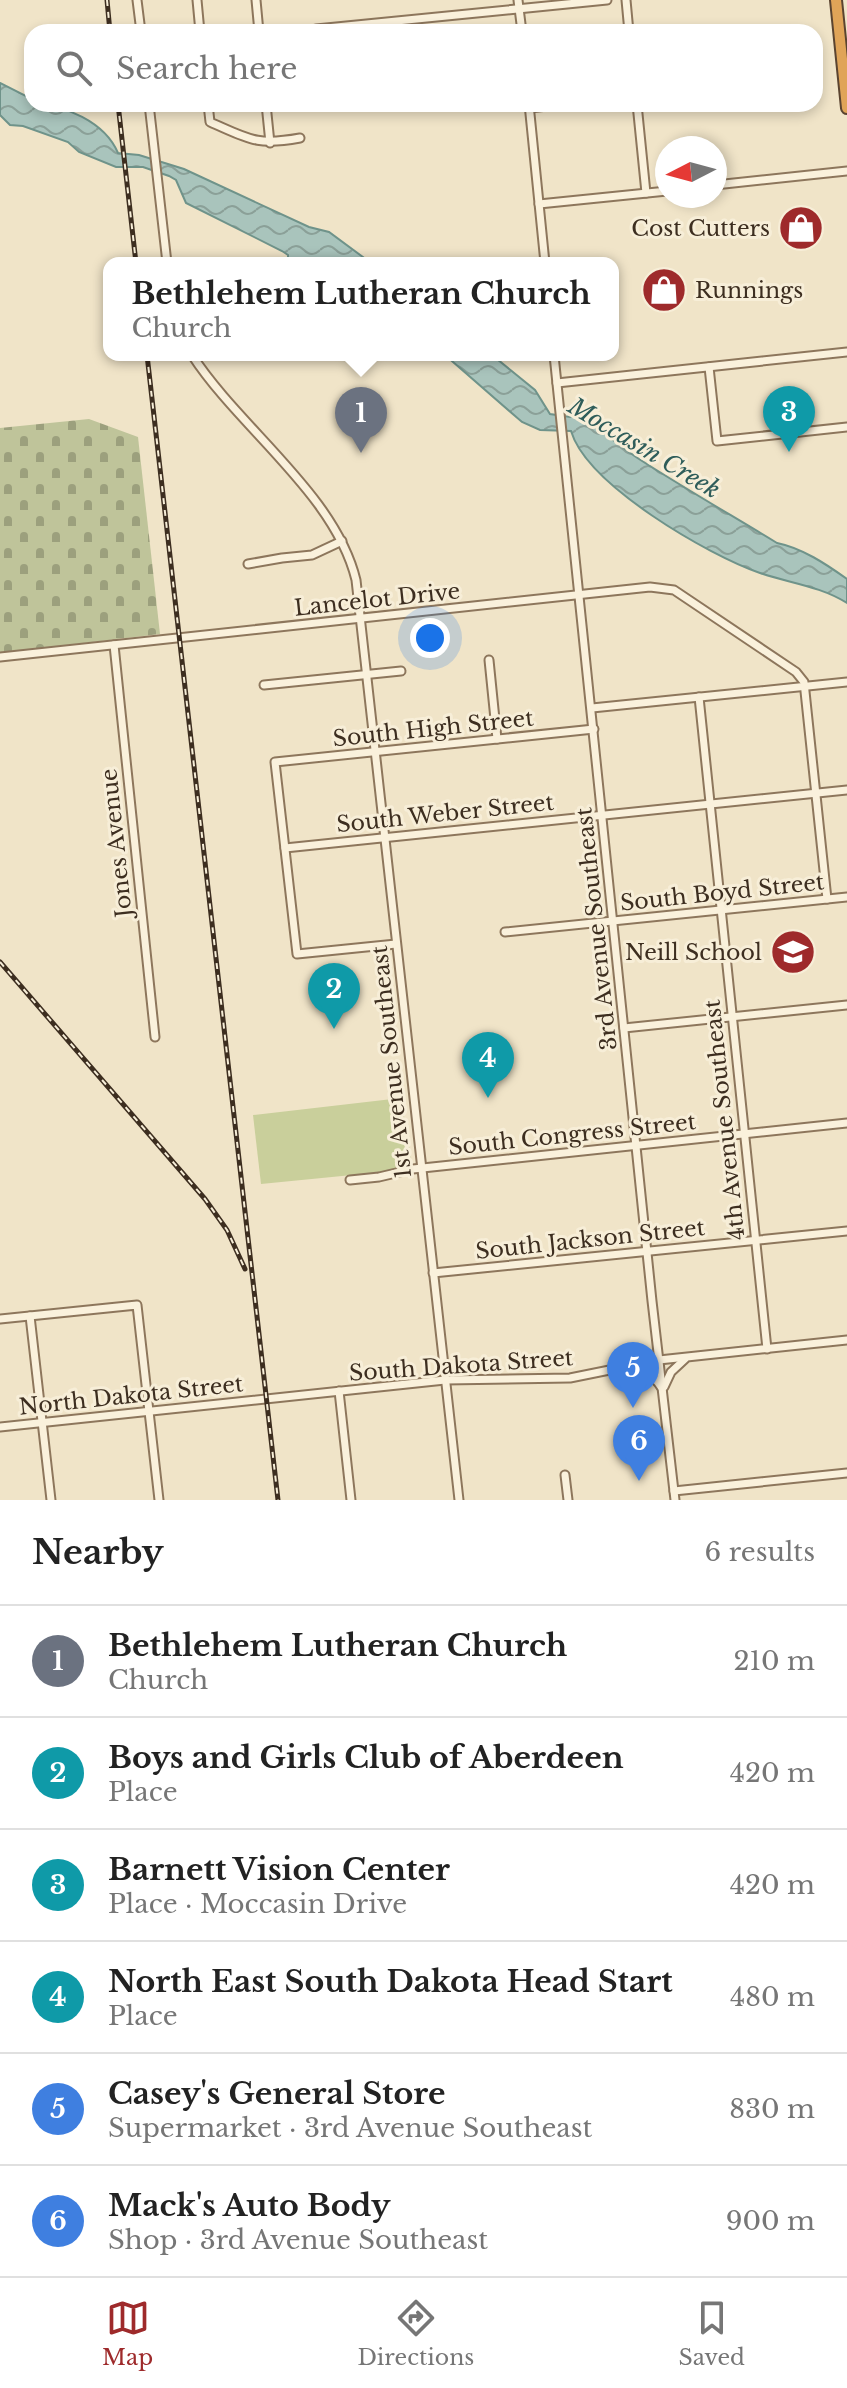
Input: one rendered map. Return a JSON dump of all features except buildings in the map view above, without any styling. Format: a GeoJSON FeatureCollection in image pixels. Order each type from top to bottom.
{"type":"FeatureCollection","features":[{"type":"Feature","properties":{"kind":"highway"},"geometry":{"type":"LineString","coordinates":[[836,0],[842,18],[847,108]]}},
{"type":"Feature","properties":{"kind":"street"},"geometry":{"type":"LineString","coordinates":[[137,0],[140,24]]}},
{"type":"Feature","properties":{"kind":"street"},"geometry":{"type":"LineString","coordinates":[[197,0],[199,24]]}},
{"type":"Feature","properties":{"kind":"street"},"geometry":{"type":"LineString","coordinates":[[256,0],[258,24]]}},
{"type":"Feature","properties":{"kind":"street"},"geometry":{"type":"LineString","coordinates":[[356,24],[518,4],[607,0]]}},
{"type":"Feature","properties":{"kind":"street"},"geometry":{"type":"LineString","coordinates":[[626,0],[628,24]]}},
{"type":"Feature","properties":{"kind":"street"},"geometry":{"type":"LineString","coordinates":[[518,4],[521,24]]}},
{"type":"Feature","properties":{"kind":"street"},"geometry":{"type":"LineString","coordinates":[[150,112],[166,257]]}},
{"type":"Feature","properties":{"kind":"street"},"geometry":{"type":"LineString","coordinates":[[209,112],[210,122],[249,140],[270,143],[300,138]]}},
{"type":"Feature","properties":{"kind":"street"},"geometry":{"type":"LineString","coordinates":[[267,112],[270,143]]}},
{"type":"Feature","properties":{"kind":"street"},"geometry":{"type":"LineString","coordinates":[[530,112],[544,257]]}},
{"type":"Feature","properties":{"kind":"street"},"geometry":{"type":"LineString","coordinates":[[638,112],[646,193]]}},
{"type":"Feature","properties":{"kind":"street"},"geometry":{"type":"LineString","coordinates":[[727,184],[847,171]]}},
{"type":"Feature","properties":{"kind":"street"},"geometry":{"type":"LineString","coordinates":[[539,204],[655,192]]}},
{"type":"Feature","properties":{"kind":"street"},"geometry":{"type":"LineString","coordinates":[[557,383],[847,352]]}},
{"type":"Feature","properties":{"kind":"street","name":"1st Avenue Southeast"},"geometry":{"type":"LineString","coordinates":[[196,361],[316,501],[342,541],[353,568],[362,619],[459,1500]]}},
{"type":"Feature","properties":{"kind":"street","name":"3rd Avenue Southeast"},"geometry":{"type":"LineString","coordinates":[[555,361],[674,1495]]}},
{"type":"Feature","properties":{"kind":"street"},"geometry":{"type":"LineString","coordinates":[[709,367],[717,441],[847,427]]}},
{"type":"Feature","properties":{"kind":"street"},"geometry":{"type":"LineString","coordinates":[[248,564],[312,555],[342,541]]}},
{"type":"Feature","properties":{"kind":"street","name":"Lancelot Drive"},"geometry":{"type":"LineString","coordinates":[[0,657],[650,587],[674,590],[796,672],[805,686]]}},
{"type":"Feature","properties":{"kind":"street","name":"Jones Avenue"},"geometry":{"type":"LineString","coordinates":[[114,645],[155,1037]]}},
{"type":"Feature","properties":{"kind":"street"},"geometry":{"type":"LineString","coordinates":[[489,660],[497,739]]}},
{"type":"Feature","properties":{"kind":"street"},"geometry":{"type":"LineString","coordinates":[[264,685],[401,671]]}},
{"type":"Feature","properties":{"kind":"street"},"geometry":{"type":"LineString","coordinates":[[592,708],[847,682]]}},
{"type":"Feature","properties":{"kind":"street"},"geometry":{"type":"LineString","coordinates":[[805,686],[827,899]]}},
{"type":"Feature","properties":{"kind":"street","name":"4th Avenue Southeast"},"geometry":{"type":"LineString","coordinates":[[699,697],[767,1349]]}},
{"type":"Feature","properties":{"kind":"street","name":"South High Street"},"geometry":{"type":"LineString","coordinates":[[285,848],[275,762],[594,729]]}},
{"type":"Feature","properties":{"kind":"street","name":"South Weber Street"},"geometry":{"type":"LineString","coordinates":[[285,848],[847,790]]}},
{"type":"Feature","properties":{"kind":"street"},"geometry":{"type":"LineString","coordinates":[[285,848],[297,954],[396,944]]}},
{"type":"Feature","properties":{"kind":"street","name":"South Boyd Street"},"geometry":{"type":"LineString","coordinates":[[505,932],[847,897]]}},
{"type":"Feature","properties":{"kind":"street"},"geometry":{"type":"LineString","coordinates":[[624,1028],[847,1005]]}},
{"type":"Feature","properties":{"kind":"street","name":"South Congress Street"},"geometry":{"type":"LineString","coordinates":[[350,1180],[421,1168],[847,1123]]}},
{"type":"Feature","properties":{"kind":"street","name":"South Jackson Street"},"geometry":{"type":"LineString","coordinates":[[433,1273],[847,1231]]}},
{"type":"Feature","properties":{"kind":"street"},"geometry":{"type":"LineString","coordinates":[[0,1319],[137,1305],[159,1500]]}},
{"type":"Feature","properties":{"kind":"street"},"geometry":{"type":"LineString","coordinates":[[30,1316],[51,1500]]}},
{"type":"Feature","properties":{"kind":"street","name":"South Dakota Street"},"geometry":{"type":"LineString","coordinates":[[267,1399],[445,1380],[555,1379],[659,1360],[847,1340]]}},
{"type":"Feature","properties":{"kind":"street"},"geometry":{"type":"LineString","coordinates":[[663,1393],[671,1372],[688,1357]]}},
{"type":"Feature","properties":{"kind":"street"},"geometry":{"type":"LineString","coordinates":[[623,1367],[652,1376],[663,1393]]}},
{"type":"Feature","properties":{"kind":"street"},"geometry":{"type":"LineString","coordinates":[[339,1391],[351,1500]]}},
{"type":"Feature","properties":{"kind":"street","name":"North Dakota Street"},"geometry":{"type":"LineString","coordinates":[[0,1427],[267,1399]]}},
{"type":"Feature","properties":{"kind":"street"},"geometry":{"type":"LineString","coordinates":[[674,1495],[847,1473]]}},
{"type":"Feature","properties":{"kind":"street"},"geometry":{"type":"LineString","coordinates":[[565,1475],[568,1500]]}},
{"type":"Feature","properties":{"kind":"green space"},"geometry":{"type":"Polygon","coordinates":[[[89,419],[138,437],[160,634],[0,653],[0,428],[89,419]]]}},
{"type":"Feature","properties":{"kind":"green space"},"geometry":{"type":"Polygon","coordinates":[[[401,1098],[413,1169],[261,1184],[253,1115],[401,1098]]]}},
{"type":"Feature","properties":{"kind":"water"},"geometry":{"type":"Polygon","coordinates":[[[0,83],[24,95],[24,112],[72,112],[104,132],[118,153],[139,155],[184,169],[309,227],[329,232],[363,257],[288,257],[282,251],[186,203],[176,180],[169,176],[143,167],[116,167],[79,152],[68,142],[23,126],[10,125],[0,115],[0,83]]]}},
{"type":"Feature","properties":{"kind":"water"},"geometry":{"type":"Polygon","coordinates":[[[452,361],[499,361],[535,390],[550,414],[572,415],[590,424],[639,459],[777,543],[805,553],[839,573],[847,579],[847,603],[815,589],[760,573],[711,551],[652,516],[624,495],[582,452],[571,431],[540,430],[522,422],[452,361]]]}},
{"type":"Feature","properties":{"kind":"railway"},"geometry":{"type":"LineString","coordinates":[[107,0],[109,24]]}},
{"type":"Feature","properties":{"kind":"railway"},"geometry":{"type":"LineString","coordinates":[[119,112],[135,257]]}},
{"type":"Feature","properties":{"kind":"railway"},"geometry":{"type":"LineString","coordinates":[[148,361],[278,1500]]}},
{"type":"Feature","properties":{"kind":"railway"},"geometry":{"type":"LineString","coordinates":[[0,962],[205,1199],[227,1230],[245,1269]]}},
{"type":"Feature","properties":{"kind":"place","name":"Cost Cutters"},"geometry":{"type":"Point","coordinates":[801,228]}},
{"type":"Feature","properties":{"kind":"place","name":"Runnings"},"geometry":{"type":"Point","coordinates":[664,290]}},
{"type":"Feature","properties":{"kind":"place","name":"Barnett Vision Center"},"geometry":{"type":"Point","coordinates":[789,452]}},
{"type":"Feature","properties":{"kind":"place","name":"Bethlehem Lutheran Church"},"geometry":{"type":"Point","coordinates":[361,453]}},
{"type":"Feature","properties":{"kind":"place","name":"Neill School"},"geometry":{"type":"Point","coordinates":[793,952]}},
{"type":"Feature","properties":{"kind":"place","name":"Boys and Girls Club of Aberdeen"},"geometry":{"type":"Point","coordinates":[334,1029]}},
{"type":"Feature","properties":{"kind":"place","name":"North East South Dakota Head Start"},"geometry":{"type":"Point","coordinates":[488,1098]}},
{"type":"Feature","properties":{"kind":"place","name":"Casey's General Store"},"geometry":{"type":"Point","coordinates":[633,1408]}},
{"type":"Feature","properties":{"kind":"place","name":"Mack's Auto Body"},"geometry":{"type":"Point","coordinates":[639,1481]}},
{"type":"Feature","properties":{"kind":"water label","name":"Moccasin Creek"},"geometry":{"type":"Point","coordinates":[644,448]}}]}
